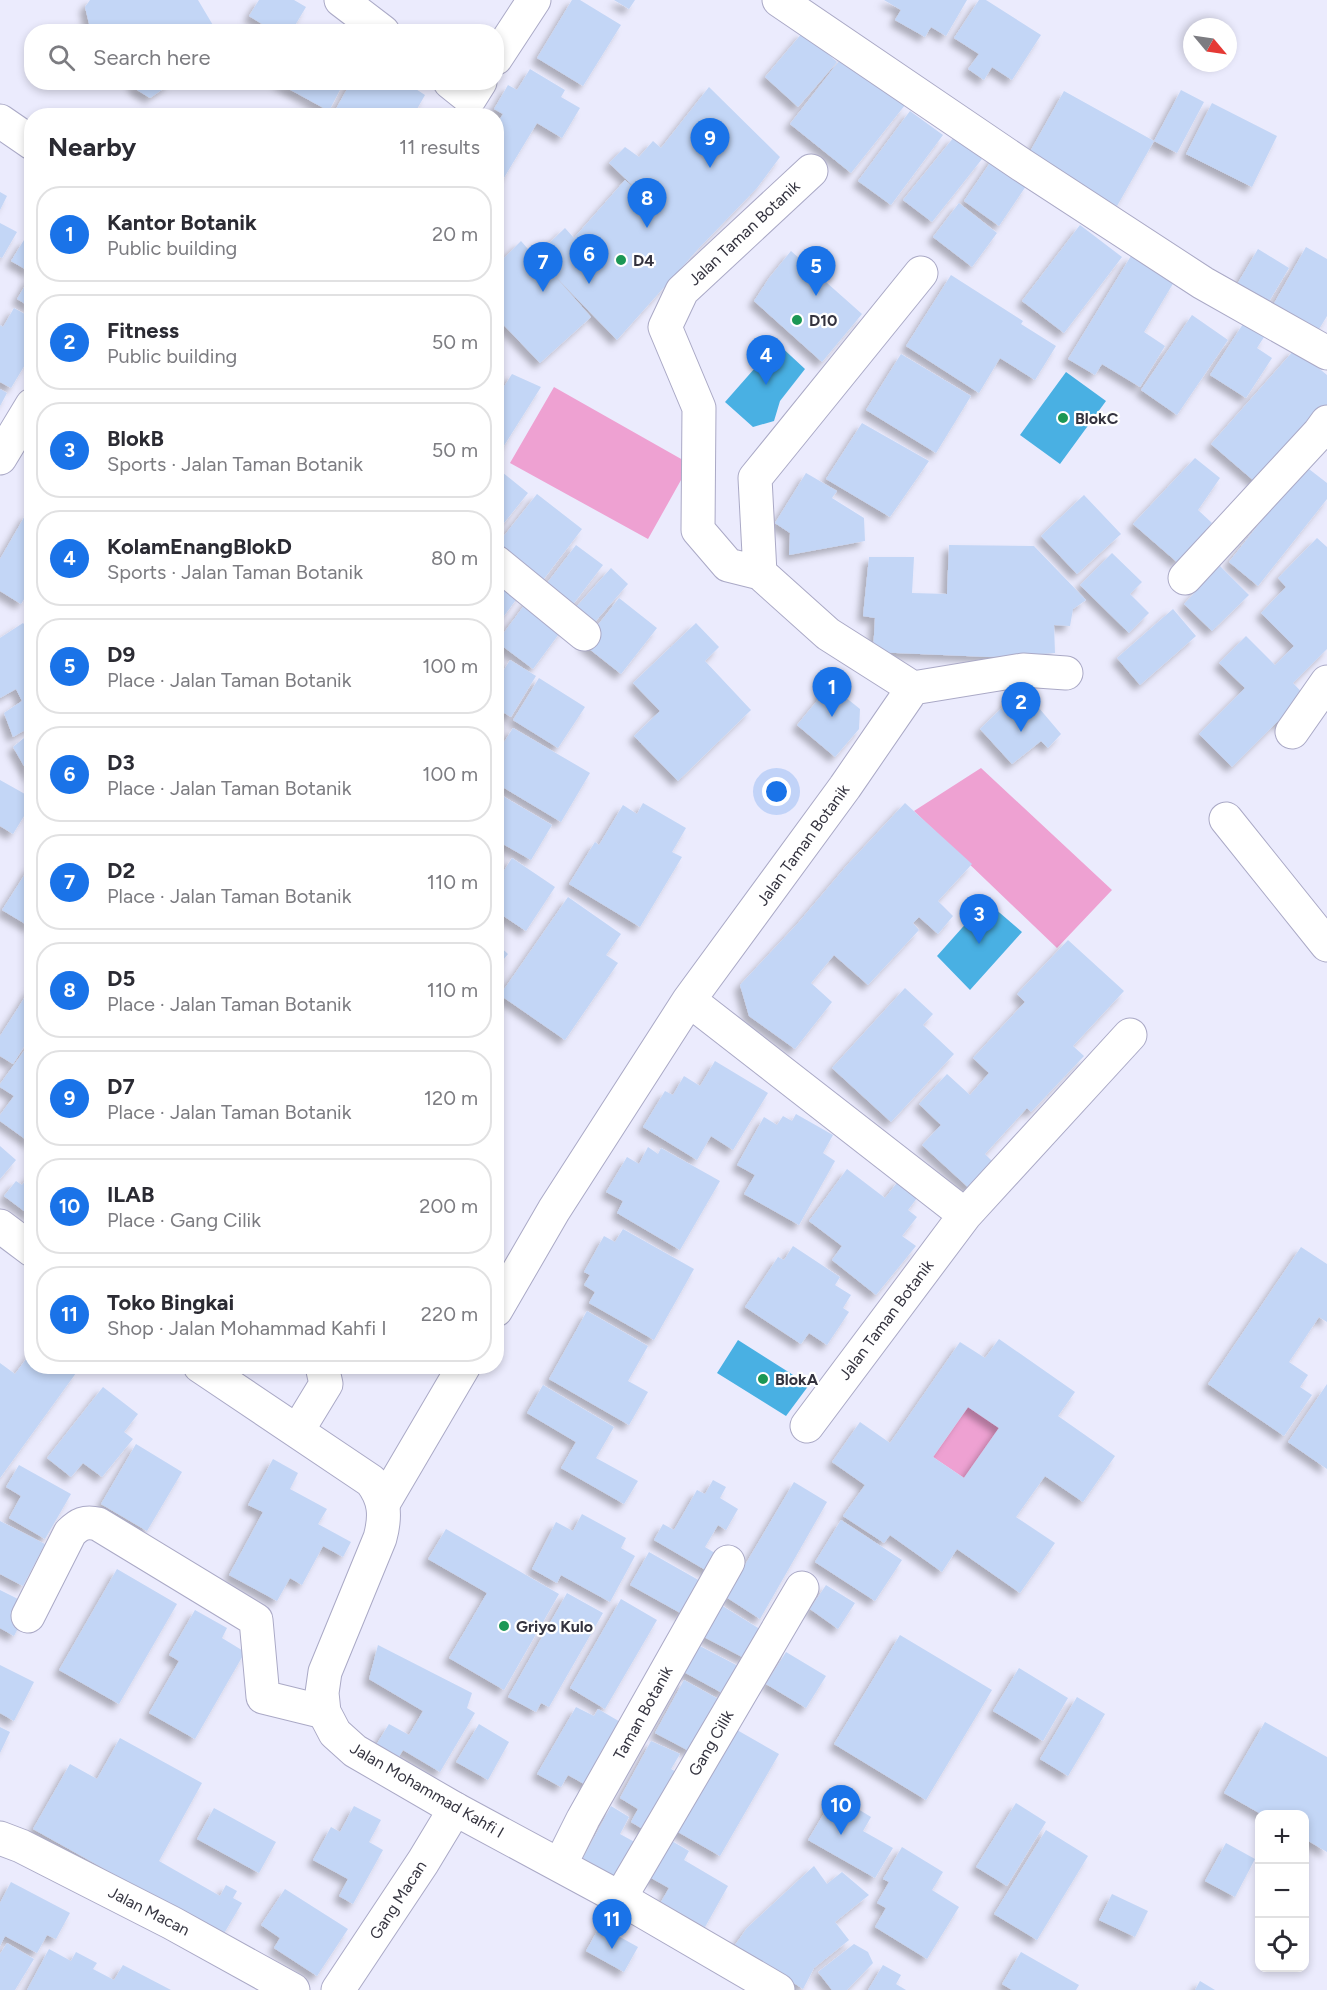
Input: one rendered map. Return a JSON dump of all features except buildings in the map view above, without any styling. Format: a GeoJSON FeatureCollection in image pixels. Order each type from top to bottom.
{"type":"FeatureCollection","features":[{"type":"Feature","properties":{"kind":"street"},"geometry":{"type":"LineString","coordinates":[[341,0],[372,24]]}},
{"type":"Feature","properties":{"kind":"street"},"geometry":{"type":"LineString","coordinates":[[504,46],[534,0]]}},
{"type":"Feature","properties":{"kind":"street"},"geometry":{"type":"LineString","coordinates":[[779,0],[1022,165],[1203,283],[1327,353]]}},
{"type":"Feature","properties":{"kind":"street"},"geometry":{"type":"LineString","coordinates":[[460,90],[470,98],[475,90]]}},
{"type":"Feature","properties":{"kind":"street"},"geometry":{"type":"LineString","coordinates":[[0,121],[24,138]]}},
{"type":"Feature","properties":{"kind":"street","name":"Jalan Taman Botanik"},"geometry":{"type":"LineString","coordinates":[[504,1296],[554,1210],[689,1000],[845,788],[913,688],[828,634],[760,573],[728,565],[698,530],[699,408],[664,327],[682,291],[811,171]]}},
{"type":"Feature","properties":{"kind":"street"},"geometry":{"type":"LineString","coordinates":[[760,573],[755,478],[921,273]]}},
{"type":"Feature","properties":{"kind":"street"},"geometry":{"type":"LineString","coordinates":[[0,458],[24,418]]}},
{"type":"Feature","properties":{"kind":"street"},"geometry":{"type":"LineString","coordinates":[[1185,579],[1327,422]]}},
{"type":"Feature","properties":{"kind":"street"},"geometry":{"type":"LineString","coordinates":[[504,569],[584,634]]}},
{"type":"Feature","properties":{"kind":"street"},"geometry":{"type":"LineString","coordinates":[[913,688],[1023,670],[1066,673]]}},
{"type":"Feature","properties":{"kind":"street"},"geometry":{"type":"LineString","coordinates":[[1292,732],[1327,682]]}},
{"type":"Feature","properties":{"kind":"street"},"geometry":{"type":"LineString","coordinates":[[1226,819],[1327,945]]}},
{"type":"Feature","properties":{"kind":"street"},"geometry":{"type":"LineString","coordinates":[[689,1000],[965,1215]]}},
{"type":"Feature","properties":{"kind":"street","name":"Jalan Taman Botanik"},"geometry":{"type":"LineString","coordinates":[[807,1425],[965,1215],[1130,1035]]}},
{"type":"Feature","properties":{"kind":"street"},"geometry":{"type":"LineString","coordinates":[[0,1226],[24,1244]]}},
{"type":"Feature","properties":{"kind":"street"},"geometry":{"type":"LineString","coordinates":[[28,1616],[70,1533],[79,1525],[88,1522],[98,1524],[256,1620],[263,1697],[324,1712],[322,1692],[325,1672],[385,1521],[379,1491],[371,1481],[212,1374]]}},
{"type":"Feature","properties":{"kind":"street"},"geometry":{"type":"LineString","coordinates":[[297,1430],[326,1384],[324,1374]]}},
{"type":"Feature","properties":{"kind":"street"},"geometry":{"type":"LineString","coordinates":[[383,1504],[459,1374]]}},
{"type":"Feature","properties":{"kind":"street","name":"Taman Botanik"},"geometry":{"type":"LineString","coordinates":[[560,1865],[583,1819],[728,1562]]}},
{"type":"Feature","properties":{"kind":"street","name":"Gang Cilik"},"geometry":{"type":"LineString","coordinates":[[620,1898],[802,1588]]}},
{"type":"Feature","properties":{"kind":"street","name":"Jalan Mohammad Kahfi I"},"geometry":{"type":"LineString","coordinates":[[324,1712],[335,1733],[355,1751],[455,1809],[620,1898],[778,1990]]}},
{"type":"Feature","properties":{"kind":"street","name":"Gang Macan"},"geometry":{"type":"LineString","coordinates":[[338,1990],[423,1862],[455,1809]]}},
{"type":"Feature","properties":{"kind":"street","name":"Jalan Macan"},"geometry":{"type":"LineString","coordinates":[[1,1837],[172,1923],[293,1990]]}},
{"type":"Feature","properties":{"kind":"shaded area"},"geometry":{"type":"Polygon","coordinates":[[[554,387],[690,464],[648,539],[510,463],[554,387]]]}},
{"type":"Feature","properties":{"kind":"shaded area"},"geometry":{"type":"Polygon","coordinates":[[[981,768],[1112,890],[1057,948],[914,811],[981,768]]]}},
{"type":"Feature","properties":{"kind":"shaded area"},"geometry":{"type":"Polygon","coordinates":[[[968,1407],[999,1428],[964,1478],[933,1457],[968,1407]]]}},
{"type":"Feature","properties":{"kind":"water"},"geometry":{"type":"Polygon","coordinates":[[[777,343],[805,369],[780,401],[774,421],[753,427],[725,402],[777,343]]]}},
{"type":"Feature","properties":{"kind":"water","name":"BlokC"},"geometry":{"type":"Polygon","coordinates":[[[1066,372],[1106,401],[1060,464],[1020,435],[1066,372]]]}},
{"type":"Feature","properties":{"kind":"water"},"geometry":{"type":"Polygon","coordinates":[[[986,901],[1022,932],[970,990],[937,956],[986,901]]]}},
{"type":"Feature","properties":{"kind":"water","name":"BlokA"},"geometry":{"type":"Polygon","coordinates":[[[738,1340],[809,1385],[786,1416],[717,1373],[738,1340]]]}},
{"type":"Feature","properties":{"kind":"place","name":"D7"},"geometry":{"type":"Point","coordinates":[710,168]}},
{"type":"Feature","properties":{"kind":"place","name":"D5"},"geometry":{"type":"Point","coordinates":[647,228]}},
{"type":"Feature","properties":{"kind":"place","name":"D4"},"geometry":{"type":"Point","coordinates":[621,260]}},
{"type":"Feature","properties":{"kind":"place","name":"D3"},"geometry":{"type":"Point","coordinates":[589,284]}},
{"type":"Feature","properties":{"kind":"place","name":"D2"},"geometry":{"type":"Point","coordinates":[543,292]}},
{"type":"Feature","properties":{"kind":"place","name":"D9"},"geometry":{"type":"Point","coordinates":[816,296]}},
{"type":"Feature","properties":{"kind":"place","name":"D10"},"geometry":{"type":"Point","coordinates":[797,320]}},
{"type":"Feature","properties":{"kind":"place","name":"KolamEnangBlokD"},"geometry":{"type":"Point","coordinates":[766,385]}},
{"type":"Feature","properties":{"kind":"place","name":"BlokC"},"geometry":{"type":"Point","coordinates":[1063,418]}},
{"type":"Feature","properties":{"kind":"place","name":"Kantor Botanik"},"geometry":{"type":"Point","coordinates":[832,717]}},
{"type":"Feature","properties":{"kind":"place","name":"Fitness"},"geometry":{"type":"Point","coordinates":[1021,732]}},
{"type":"Feature","properties":{"kind":"place","name":"BlokB"},"geometry":{"type":"Point","coordinates":[979,944]}},
{"type":"Feature","properties":{"kind":"place","name":"BlokA"},"geometry":{"type":"Point","coordinates":[763,1379]}},
{"type":"Feature","properties":{"kind":"place","name":"Griyo Kulo"},"geometry":{"type":"Point","coordinates":[504,1626]}},
{"type":"Feature","properties":{"kind":"place","name":"ILAB"},"geometry":{"type":"Point","coordinates":[841,1835]}},
{"type":"Feature","properties":{"kind":"place","name":"Toko Bingkai"},"geometry":{"type":"Point","coordinates":[612,1949]}}]}
